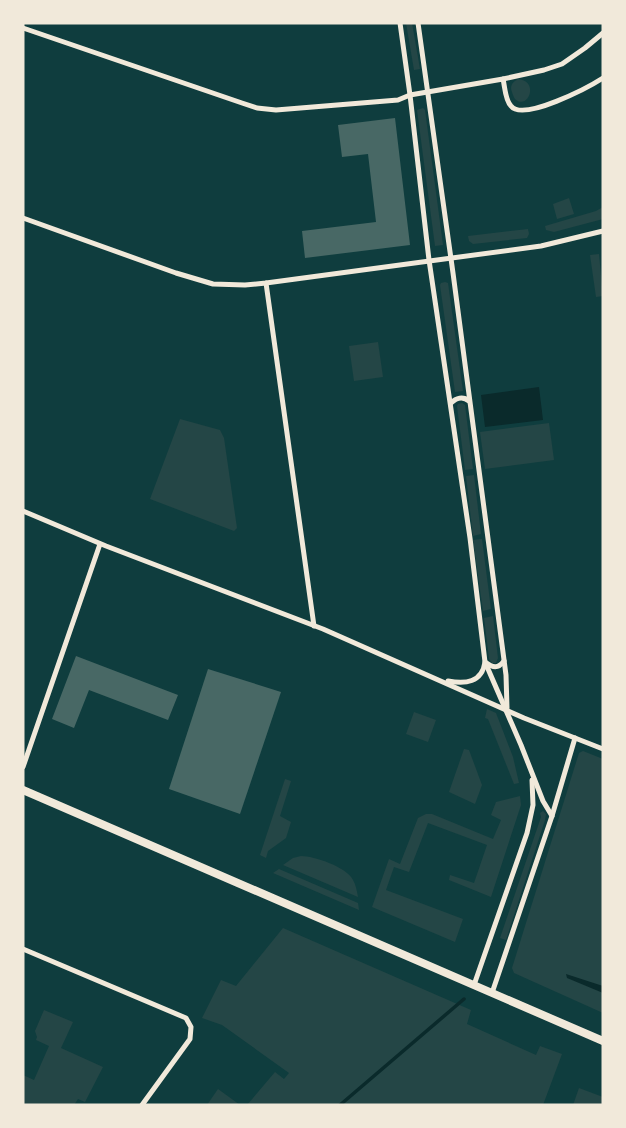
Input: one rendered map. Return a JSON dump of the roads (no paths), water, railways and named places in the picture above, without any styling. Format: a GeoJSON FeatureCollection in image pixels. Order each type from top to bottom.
{"type":"FeatureCollection","features":[{"type":"Feature","properties":{"kind":"main road"},"geometry":{"type":"LineString","coordinates":[[23,790],[603,1041]]}},
{"type":"Feature","properties":{"kind":"street"},"geometry":{"type":"LineString","coordinates":[[400,23],[429,260],[470,538],[485,662],[484,669],[476,680],[458,683],[438,679]]}},
{"type":"Feature","properties":{"kind":"street"},"geometry":{"type":"LineString","coordinates":[[418,23],[504,661],[507,711]]}},
{"type":"Feature","properties":{"kind":"street"},"geometry":{"type":"LineString","coordinates":[[23,28],[257,108],[276,110],[398,100],[410,95],[544,70],[562,64],[603,33]]}},
{"type":"Feature","properties":{"kind":"street"},"geometry":{"type":"LineString","coordinates":[[503,79],[509,105],[520,111],[573,95],[603,78]]}},
{"type":"Feature","properties":{"kind":"street"},"geometry":{"type":"LineString","coordinates":[[23,218],[176,273],[213,284],[245,285],[541,246],[603,231]]}},
{"type":"Feature","properties":{"kind":"street"},"geometry":{"type":"LineString","coordinates":[[266,283],[314,626]]}},
{"type":"Feature","properties":{"kind":"street"},"geometry":{"type":"LineString","coordinates":[[451,403],[460,398],[466,398],[470,402]]}},
{"type":"Feature","properties":{"kind":"street"},"geometry":{"type":"LineString","coordinates":[[23,511],[100,544],[314,626],[507,711],[603,749]]}},
{"type":"Feature","properties":{"kind":"street"},"geometry":{"type":"LineString","coordinates":[[23,768],[100,544]]}},
{"type":"Feature","properties":{"kind":"street"},"geometry":{"type":"LineString","coordinates":[[485,662],[495,668],[504,661]]}},
{"type":"Feature","properties":{"kind":"street"},"geometry":{"type":"LineString","coordinates":[[485,662],[542,801],[552,816]]}},
{"type":"Feature","properties":{"kind":"street"},"geometry":{"type":"LineString","coordinates":[[492,993],[552,816],[575,738]]}},
{"type":"Feature","properties":{"kind":"street"},"geometry":{"type":"LineString","coordinates":[[474,985],[527,834],[533,805],[531,774]]}},
{"type":"Feature","properties":{"kind":"street"},"geometry":{"type":"LineString","coordinates":[[23,949],[186,1018],[191,1027],[190,1039],[142,1105]]}},
{"type":"Feature","properties":{"kind":"waterway"},"geometry":{"type":"LineString","coordinates":[[340,1105],[464,999]]}}]}
